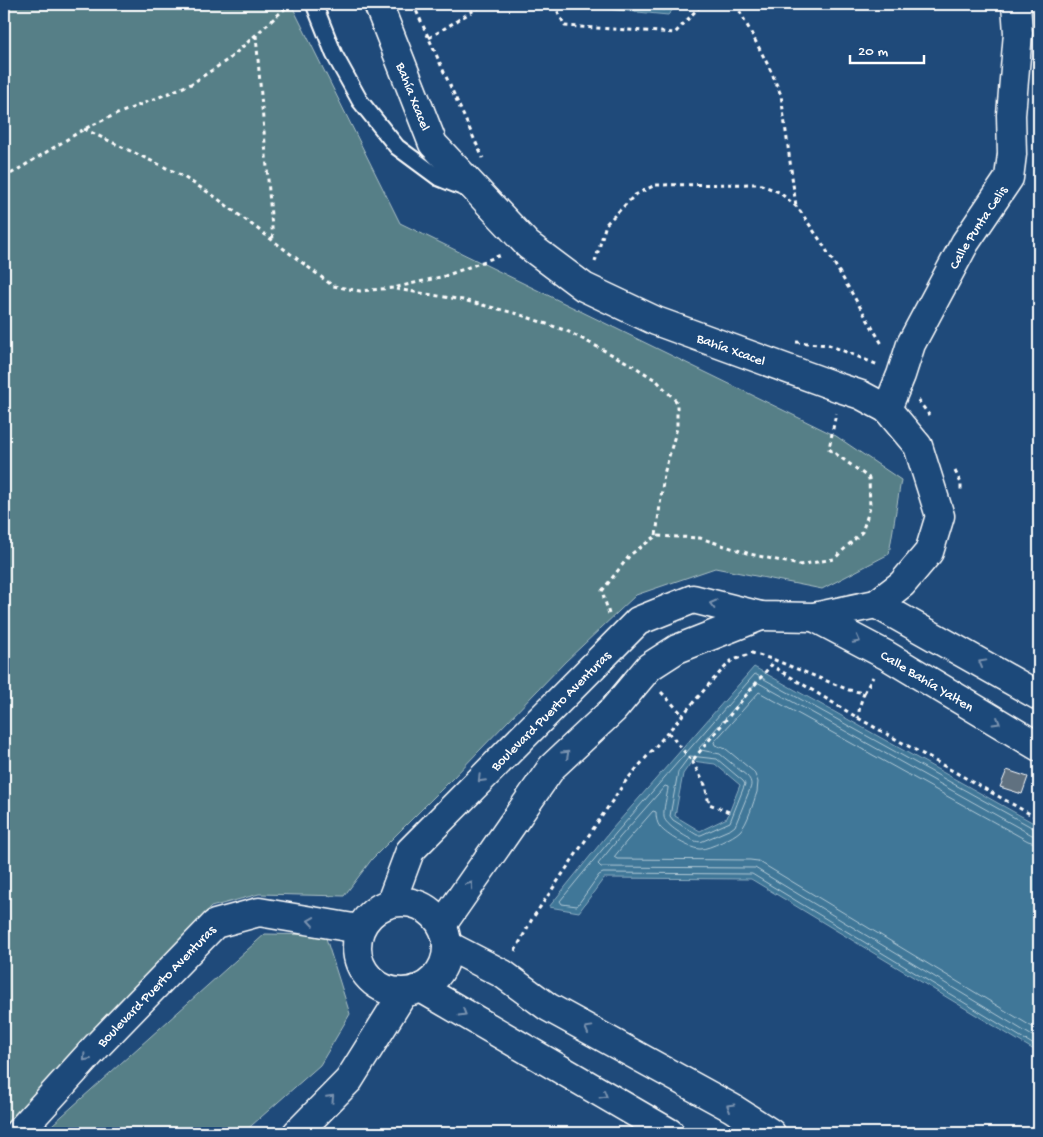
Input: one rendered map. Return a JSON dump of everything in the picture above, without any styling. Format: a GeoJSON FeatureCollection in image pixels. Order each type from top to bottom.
{"type":"FeatureCollection","features":[{"type":"Feature","properties":{"kind":"street","name":"Bahía Xcacel"},"geometry":{"type":"LineString","coordinates":[[378,4],[433,144],[528,244],[584,287],[656,322],[840,388],[887,409],[918,446],[940,516],[929,552],[902,584],[876,604],[814,618],[760,616]]}},
{"type":"Feature","properties":{"kind":"street","name":"Calle Punta Celis"},"geometry":{"type":"LineString","coordinates":[[887,409],[911,344],[961,250],[1009,178],[1012,154],[1011,115],[1018,33],[1016,4]]}},
{"type":"Feature","properties":{"kind":"street","name":"Boulevard Puerto Aventuras"},"geometry":{"type":"LineString","coordinates":[[391,902],[410,851],[638,622],[693,599],[760,616]]}},
{"type":"Feature","properties":{"kind":"street"},"geometry":{"type":"LineString","coordinates":[[876,604],[1039,696]]}},
{"type":"Feature","properties":{"kind":"street"},"geometry":{"type":"LineString","coordinates":[[445,935],[552,767],[613,710],[649,667],[677,649],[760,616]]}},
{"type":"Feature","properties":{"kind":"street","name":"Calle Bahía Yalten"},"geometry":{"type":"LineString","coordinates":[[814,618],[886,655],[1039,748]]}},
{"type":"Feature","properties":{"kind":"street"},"geometry":{"type":"LineString","coordinates":[[406,901],[420,905],[433,913],[445,935],[446,958],[441,970],[432,981],[413,990],[389,990],[375,984],[364,973],[358,959],[356,944],[360,928],[367,916],[378,907],[391,902],[406,901]]}},
{"type":"Feature","properties":{"kind":"street","name":"Boulevard Puerto Aventuras"},"geometry":{"type":"LineString","coordinates":[[18,1133],[96,1046],[215,924],[259,912],[360,928]]}},
{"type":"Feature","properties":{"kind":"street"},"geometry":{"type":"LineString","coordinates":[[445,935],[548,1007],[732,1108],[771,1133]]}},
{"type":"Feature","properties":{"kind":"street"},"geometry":{"type":"LineString","coordinates":[[297,1133],[349,1080],[413,990]]}},
{"type":"Feature","properties":{"kind":"street"},"geometry":{"type":"LineString","coordinates":[[413,990],[670,1133]]}},
{"type":"Feature","properties":{"kind":"lane"},"geometry":{"type":"LineString","coordinates":[[314,4],[334,54],[360,101],[397,147],[439,178],[481,195]]}},
{"type":"Feature","properties":{"kind":"path"},"geometry":{"type":"LineString","coordinates":[[4,178],[84,129],[191,84],[229,59],[290,4]]}},
{"type":"Feature","properties":{"kind":"path"},"geometry":{"type":"LineString","coordinates":[[413,4],[485,161]]}},
{"type":"Feature","properties":{"kind":"path"},"geometry":{"type":"LineString","coordinates":[[429,38],[484,4]]}},
{"type":"Feature","properties":{"kind":"path"},"geometry":{"type":"LineString","coordinates":[[554,4],[565,26],[675,33],[702,4]]}},
{"type":"Feature","properties":{"kind":"path"},"geometry":{"type":"LineString","coordinates":[[736,4],[769,67],[781,95],[796,206]]}},
{"type":"Feature","properties":{"kind":"path"},"geometry":{"type":"LineString","coordinates":[[256,35],[273,240]]}},
{"type":"Feature","properties":{"kind":"path"},"geometry":{"type":"LineString","coordinates":[[84,129],[177,173],[214,196],[333,286],[360,291],[393,288],[446,276],[528,244]]}},
{"type":"Feature","properties":{"kind":"path"},"geometry":{"type":"LineString","coordinates":[[594,265],[606,224],[635,195],[655,185],[759,184],[779,192],[796,206],[822,243],[901,375]]}},
{"type":"Feature","properties":{"kind":"path"},"geometry":{"type":"LineString","coordinates":[[393,288],[463,300],[518,314],[568,331],[632,365],[657,381],[677,402],[677,428],[664,474],[656,536]]}},
{"type":"Feature","properties":{"kind":"path"},"geometry":{"type":"LineString","coordinates":[[789,342],[829,345],[901,375]]}},
{"type":"Feature","properties":{"kind":"path"},"geometry":{"type":"LineString","coordinates":[[624,635],[612,626],[602,591],[630,555],[656,536],[700,538],[750,554],[799,565],[834,559],[862,532],[870,508],[869,478],[828,449],[840,388]]}},
{"type":"Feature","properties":{"kind":"path"},"geometry":{"type":"LineString","coordinates":[[503,974],[532,919],[625,782],[711,682],[732,661],[752,653],[776,660],[849,690],[864,694],[858,718]]}},
{"type":"Feature","properties":{"kind":"path"},"geometry":{"type":"LineString","coordinates":[[692,761],[772,665],[858,718],[1039,819]]}},
{"type":"Feature","properties":{"kind":"path"},"geometry":{"type":"LineString","coordinates":[[649,667],[659,690],[683,715]]}},
{"type":"Feature","properties":{"kind":"path"},"geometry":{"type":"LineString","coordinates":[[668,732],[692,761],[705,785],[709,804],[730,812]]}},
{"type":"Feature","properties":{"kind":"green space"},"geometry":{"type":"Polygon","coordinates":[[[4,4],[291,4],[400,223],[836,436],[901,480],[889,554],[822,589],[715,568],[636,595],[565,662],[372,859],[344,896],[259,894],[211,907],[4,1129],[4,4]]]}},
{"type":"Feature","properties":{"kind":"green space"},"geometry":{"type":"Polygon","coordinates":[[[265,934],[325,935],[350,1014],[320,1065],[243,1133],[43,1133],[265,934]]]}},
{"type":"Feature","properties":{"kind":"water"},"geometry":{"type":"Polygon","coordinates":[[[574,4],[678,4],[668,15],[576,6],[574,4]]]}},
{"type":"Feature","properties":{"kind":"water"},"geometry":{"type":"Polygon","coordinates":[[[754,667],[1039,826],[1039,1053],[751,879],[604,878],[579,912],[549,907],[612,829],[754,667]],[[692,761],[683,774],[675,816],[700,831],[727,818],[740,785],[715,764],[692,761]]]}},
{"type":"Feature","properties":{"kind":"building"},"geometry":{"type":"Polygon","coordinates":[[[1007,770],[1028,777],[1022,794],[1000,787],[1007,770]]]}}]}
